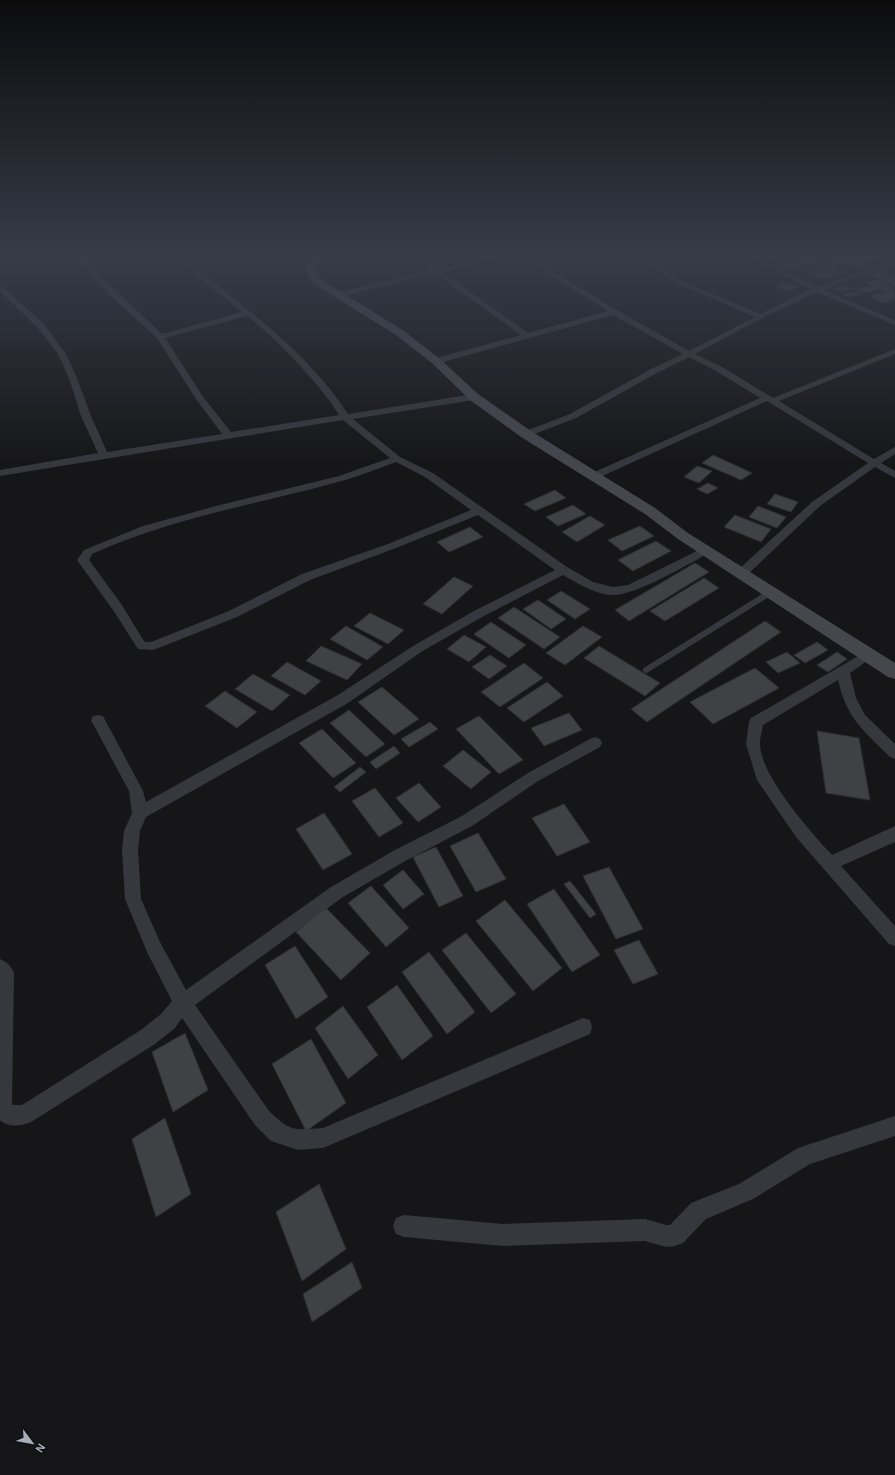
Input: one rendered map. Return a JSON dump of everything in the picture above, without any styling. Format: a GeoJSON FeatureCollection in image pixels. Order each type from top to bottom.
{"type":"FeatureCollection","features":[{"type":"Feature","properties":{"kind":"street"},"geometry":{"type":"LineString","coordinates":[[41,327],[62,354],[73,378],[86,416],[104,455]]}},
{"type":"Feature","properties":{"kind":"street"},"geometry":{"type":"LineString","coordinates":[[149,327],[160,337],[200,399],[228,435]]}},
{"type":"Feature","properties":{"kind":"street"},"geometry":{"type":"LineString","coordinates":[[160,337],[197,327]]}},
{"type":"Feature","properties":{"kind":"street"},"geometry":{"type":"LineString","coordinates":[[263,327],[294,355],[336,403],[345,417],[397,459],[429,475],[563,570],[589,585],[613,591],[631,588],[707,550]]}},
{"type":"Feature","properties":{"kind":"street"},"geometry":{"type":"LineString","coordinates":[[390,327],[436,361],[474,397],[526,434],[650,511],[683,536],[895,672]]}},
{"type":"Feature","properties":{"kind":"street"},"geometry":{"type":"LineString","coordinates":[[514,327],[527,336]]}},
{"type":"Feature","properties":{"kind":"street"},"geometry":{"type":"LineString","coordinates":[[436,361],[560,327]]}},
{"type":"Feature","properties":{"kind":"street"},"geometry":{"type":"LineString","coordinates":[[640,327],[721,370],[895,475]]}},
{"type":"Feature","properties":{"kind":"street"},"geometry":{"type":"LineString","coordinates":[[526,434],[573,416],[654,371],[740,327]]}},
{"type":"Feature","properties":{"kind":"street"},"geometry":{"type":"LineString","coordinates":[[594,476],[769,399],[895,351]]}},
{"type":"Feature","properties":{"kind":"street"},"geometry":{"type":"LineString","coordinates":[[0,473],[228,435],[474,397]]}},
{"type":"Feature","properties":{"kind":"street"},"geometry":{"type":"LineString","coordinates":[[742,573],[816,504],[895,450]]}},
{"type":"Feature","properties":{"kind":"street"},"geometry":{"type":"LineString","coordinates":[[397,459],[342,478],[224,507],[147,528],[112,540],[88,552],[83,560],[118,608],[142,646],[152,646],[233,614],[306,577],[392,546],[478,511]]}},
{"type":"Feature","properties":{"kind":"street"},"geometry":{"type":"LineString","coordinates":[[140,813],[336,703],[417,649],[478,614],[563,570]]}},
{"type":"Feature","properties":{"kind":"street"},"geometry":{"type":"LineString","coordinates":[[867,655],[843,672],[791,700],[756,722],[753,744],[762,776],[801,832],[895,938]]}},
{"type":"Feature","properties":{"kind":"street"},"geometry":{"type":"LineString","coordinates":[[843,672],[850,698],[860,719],[895,753]]}},
{"type":"Feature","properties":{"kind":"street"},"geometry":{"type":"LineString","coordinates":[[98,720],[136,791],[140,813],[132,831],[130,850],[133,899],[154,948],[184,1003],[262,1118],[278,1134],[298,1140],[323,1138],[583,1027]]}},
{"type":"Feature","properties":{"kind":"street"},"geometry":{"type":"LineString","coordinates":[[0,968],[5,973],[2,1107],[10,1115],[24,1115],[148,1037],[168,1021],[184,1003],[337,892],[401,855],[466,821],[533,777],[595,743]]}},
{"type":"Feature","properties":{"kind":"street"},"geometry":{"type":"LineString","coordinates":[[829,864],[888,838],[895,833]]}},
{"type":"Feature","properties":{"kind":"street"},"geometry":{"type":"LineString","coordinates":[[404,1226],[503,1235],[645,1230],[666,1236],[676,1235],[699,1210],[746,1192],[805,1155],[895,1126]]}},
{"type":"Feature","properties":{"kind":"lane"},"geometry":{"type":"LineString","coordinates":[[646,670],[771,592]]}},
{"type":"Feature","properties":{"kind":"building"},"geometry":{"type":"Polygon","coordinates":[[[713,455],[752,473],[741,480],[702,463],[713,455]]]}},
{"type":"Feature","properties":{"kind":"building"},"geometry":{"type":"Polygon","coordinates":[[[697,466],[712,471],[699,483],[684,477],[697,466]]]}},
{"type":"Feature","properties":{"kind":"building"},"geometry":{"type":"Polygon","coordinates":[[[708,483],[718,488],[707,494],[697,489],[708,483]]]}},
{"type":"Feature","properties":{"kind":"building"},"geometry":{"type":"Polygon","coordinates":[[[555,490],[566,498],[535,511],[524,504],[555,490]]]}},
{"type":"Feature","properties":{"kind":"building"},"geometry":{"type":"Polygon","coordinates":[[[775,494],[798,502],[791,512],[767,504],[775,494]]]}},
{"type":"Feature","properties":{"kind":"building"},"geometry":{"type":"Polygon","coordinates":[[[573,505],[586,514],[558,526],[546,517],[573,505]]]}},
{"type":"Feature","properties":{"kind":"building"},"geometry":{"type":"Polygon","coordinates":[[[758,506],[786,517],[777,528],[749,517],[758,506]]]}},
{"type":"Feature","properties":{"kind":"building"},"geometry":{"type":"Polygon","coordinates":[[[735,515],[771,529],[761,542],[724,527],[735,515]]]}},
{"type":"Feature","properties":{"kind":"building"},"geometry":{"type":"Polygon","coordinates":[[[590,516],[605,525],[577,542],[562,532],[590,516]]]}},
{"type":"Feature","properties":{"kind":"building"},"geometry":{"type":"Polygon","coordinates":[[[640,526],[654,536],[622,551],[608,540],[640,526]]]}},
{"type":"Feature","properties":{"kind":"building"},"geometry":{"type":"Polygon","coordinates":[[[470,527],[483,537],[449,552],[437,542],[470,527]]]}},
{"type":"Feature","properties":{"kind":"building"},"geometry":{"type":"Polygon","coordinates":[[[656,541],[671,551],[633,571],[618,560],[656,541]]]}},
{"type":"Feature","properties":{"kind":"building"},"geometry":{"type":"Polygon","coordinates":[[[695,563],[709,572],[629,621],[615,610],[695,563]]]}},
{"type":"Feature","properties":{"kind":"building"},"geometry":{"type":"Polygon","coordinates":[[[454,577],[473,586],[442,614],[423,604],[454,577]]]}},
{"type":"Feature","properties":{"kind":"building"},"geometry":{"type":"Polygon","coordinates":[[[704,578],[719,588],[665,621],[650,611],[704,578]]]}},
{"type":"Feature","properties":{"kind":"building"},"geometry":{"type":"Polygon","coordinates":[[[561,591],[590,609],[575,619],[547,600],[561,591]]]}},
{"type":"Feature","properties":{"kind":"building"},"geometry":{"type":"Polygon","coordinates":[[[538,600],[566,619],[551,629],[523,609],[538,600]]]}},
{"type":"Feature","properties":{"kind":"building"},"geometry":{"type":"Polygon","coordinates":[[[514,607],[560,637],[544,649],[498,618],[514,607]]]}},
{"type":"Feature","properties":{"kind":"building"},"geometry":{"type":"Polygon","coordinates":[[[370,613],[404,630],[388,644],[354,626],[370,613]]]}},
{"type":"Feature","properties":{"kind":"building"},"geometry":{"type":"Polygon","coordinates":[[[765,621],[781,632],[647,722],[631,709],[765,621]]]}},
{"type":"Feature","properties":{"kind":"building"},"geometry":{"type":"Polygon","coordinates":[[[491,622],[526,645],[509,658],[474,634],[491,622]]]}},
{"type":"Feature","properties":{"kind":"building"},"geometry":{"type":"Polygon","coordinates":[[[346,626],[383,647],[367,660],[330,639],[346,626]]]}},
{"type":"Feature","properties":{"kind":"building"},"geometry":{"type":"Polygon","coordinates":[[[583,626],[602,637],[565,665],[546,653],[583,626]]]}},
{"type":"Feature","properties":{"kind":"building"},"geometry":{"type":"Polygon","coordinates":[[[464,635],[486,647],[469,662],[447,649],[464,635]]]}},
{"type":"Feature","properties":{"kind":"building"},"geometry":{"type":"Polygon","coordinates":[[[817,642],[828,650],[805,663],[794,655],[817,642]]]}},
{"type":"Feature","properties":{"kind":"building"},"geometry":{"type":"Polygon","coordinates":[[[321,646],[362,664],[347,680],[306,661],[321,646]]]}},
{"type":"Feature","properties":{"kind":"building"},"geometry":{"type":"Polygon","coordinates":[[[599,646],[660,683],[645,696],[584,658],[599,646]]]}},
{"type":"Feature","properties":{"kind":"building"},"geometry":{"type":"Polygon","coordinates":[[[787,652],[800,663],[778,673],[766,662],[787,652]]]}},
{"type":"Feature","properties":{"kind":"building"},"geometry":{"type":"Polygon","coordinates":[[[837,652],[847,659],[828,672],[817,665],[837,652]]]}},
{"type":"Feature","properties":{"kind":"building"},"geometry":{"type":"Polygon","coordinates":[[[490,655],[507,666],[489,679],[472,667],[490,655]]]}},
{"type":"Feature","properties":{"kind":"building"},"geometry":{"type":"Polygon","coordinates":[[[287,662],[321,681],[305,695],[271,676],[287,662]]]}},
{"type":"Feature","properties":{"kind":"building"},"geometry":{"type":"Polygon","coordinates":[[[524,663],[543,678],[500,707],[481,692],[524,663]]]}},
{"type":"Feature","properties":{"kind":"building"},"geometry":{"type":"Polygon","coordinates":[[[755,668],[779,688],[713,724],[690,702],[755,668]]]}},
{"type":"Feature","properties":{"kind":"building"},"geometry":{"type":"Polygon","coordinates":[[[253,674],[290,695],[272,711],[235,689],[253,674]]]}},
{"type":"Feature","properties":{"kind":"building"},"geometry":{"type":"Polygon","coordinates":[[[547,682],[563,696],[524,722],[507,708],[547,682]]]}},
{"type":"Feature","properties":{"kind":"building"},"geometry":{"type":"Polygon","coordinates":[[[382,687],[419,719],[394,735],[358,702],[382,687]]]}},
{"type":"Feature","properties":{"kind":"building"},"geometry":{"type":"Polygon","coordinates":[[[225,691],[257,712],[237,728],[205,706],[225,691]]]}},
{"type":"Feature","properties":{"kind":"building"},"geometry":{"type":"Polygon","coordinates":[[[349,710],[385,744],[366,757],[330,723],[349,710]]]}},
{"type":"Feature","properties":{"kind":"building"},"geometry":{"type":"Polygon","coordinates":[[[569,713],[582,730],[544,746],[531,728],[569,713]]]}},
{"type":"Feature","properties":{"kind":"building"},"geometry":{"type":"Polygon","coordinates":[[[479,716],[523,760],[499,774],[456,729],[479,716]]]}},
{"type":"Feature","properties":{"kind":"building"},"geometry":{"type":"Polygon","coordinates":[[[430,722],[438,729],[409,747],[401,739],[430,722]]]}},
{"type":"Feature","properties":{"kind":"building"},"geometry":{"type":"Polygon","coordinates":[[[322,729],[356,763],[333,778],[299,743],[322,729]]]}},
{"type":"Feature","properties":{"kind":"building"},"geometry":{"type":"Polygon","coordinates":[[[817,731],[859,738],[870,800],[826,793],[817,731]]]}},
{"type":"Feature","properties":{"kind":"building"},"geometry":{"type":"Polygon","coordinates":[[[394,746],[400,753],[376,769],[370,762],[394,746]]]}},
{"type":"Feature","properties":{"kind":"building"},"geometry":{"type":"Polygon","coordinates":[[[463,750],[491,772],[471,789],[443,766],[463,750]]]}},
{"type":"Feature","properties":{"kind":"building"},"geometry":{"type":"Polygon","coordinates":[[[360,767],[366,772],[340,792],[334,787],[360,767]]]}},
{"type":"Feature","properties":{"kind":"building"},"geometry":{"type":"Polygon","coordinates":[[[419,783],[441,807],[418,822],[396,798],[419,783]]]}},
{"type":"Feature","properties":{"kind":"building"},"geometry":{"type":"Polygon","coordinates":[[[375,788],[403,823],[379,837],[352,801],[375,788]]]}},
{"type":"Feature","properties":{"kind":"building"},"geometry":{"type":"Polygon","coordinates":[[[564,804],[590,842],[557,856],[532,818],[564,804]]]}},
{"type":"Feature","properties":{"kind":"building"},"geometry":{"type":"Polygon","coordinates":[[[324,813],[352,854],[323,870],[296,829],[324,813]]]}},
{"type":"Feature","properties":{"kind":"building"},"geometry":{"type":"Polygon","coordinates":[[[478,833],[506,879],[476,892],[450,846],[478,833]]]}},
{"type":"Feature","properties":{"kind":"building"},"geometry":{"type":"Polygon","coordinates":[[[436,847],[463,896],[439,907],[413,857],[436,847]]]}},
{"type":"Feature","properties":{"kind":"building"},"geometry":{"type":"Polygon","coordinates":[[[609,867],[643,929],[616,939],[583,876],[609,867]]]}},
{"type":"Feature","properties":{"kind":"building"},"geometry":{"type":"Polygon","coordinates":[[[403,870],[424,894],[403,909],[383,885],[403,870]]]}},
{"type":"Feature","properties":{"kind":"building"},"geometry":{"type":"Polygon","coordinates":[[[570,881],[596,914],[590,918],[564,884],[570,881]]]}},
{"type":"Feature","properties":{"kind":"building"},"geometry":{"type":"Polygon","coordinates":[[[371,886],[409,928],[386,947],[348,903],[371,886]]]}},
{"type":"Feature","properties":{"kind":"building"},"geometry":{"type":"Polygon","coordinates":[[[554,889],[600,955],[572,972],[527,904],[554,889]]]}},
{"type":"Feature","properties":{"kind":"building"},"geometry":{"type":"Polygon","coordinates":[[[505,900],[562,968],[533,991],[476,921],[505,900]]]}},
{"type":"Feature","properties":{"kind":"building"},"geometry":{"type":"Polygon","coordinates":[[[325,907],[370,953],[341,980],[296,932],[325,907]]]}},
{"type":"Feature","properties":{"kind":"building"},"geometry":{"type":"Polygon","coordinates":[[[466,933],[516,994],[491,1013],[442,950],[466,933]]]}},
{"type":"Feature","properties":{"kind":"building"},"geometry":{"type":"Polygon","coordinates":[[[639,940],[658,974],[633,984],[614,950],[639,940]]]}},
{"type":"Feature","properties":{"kind":"building"},"geometry":{"type":"Polygon","coordinates":[[[295,946],[328,997],[296,1019],[265,965],[295,946]]]}},
{"type":"Feature","properties":{"kind":"building"},"geometry":{"type":"Polygon","coordinates":[[[429,952],[475,1012],[447,1034],[402,972],[429,952]]]}},
{"type":"Feature","properties":{"kind":"building"},"geometry":{"type":"Polygon","coordinates":[[[397,985],[433,1036],[402,1060],[367,1007],[397,985]]]}},
{"type":"Feature","properties":{"kind":"building"},"geometry":{"type":"Polygon","coordinates":[[[343,1006],[378,1055],[348,1079],[315,1028],[343,1006]]]}},
{"type":"Feature","properties":{"kind":"building"},"geometry":{"type":"Polygon","coordinates":[[[185,1033],[208,1090],[173,1112],[152,1052],[185,1033]]]}},
{"type":"Feature","properties":{"kind":"building"},"geometry":{"type":"Polygon","coordinates":[[[311,1039],[346,1103],[306,1131],[272,1064],[311,1039]]]}},
{"type":"Feature","properties":{"kind":"building"},"geometry":{"type":"Polygon","coordinates":[[[165,1118],[191,1194],[156,1217],[132,1139],[165,1118]]]}},
{"type":"Feature","properties":{"kind":"building"},"geometry":{"type":"Polygon","coordinates":[[[319,1184],[346,1249],[302,1281],[276,1212],[319,1184]]]}},
{"type":"Feature","properties":{"kind":"building"},"geometry":{"type":"Polygon","coordinates":[[[352,1262],[362,1288],[312,1322],[303,1294],[352,1262]]]}}]}
